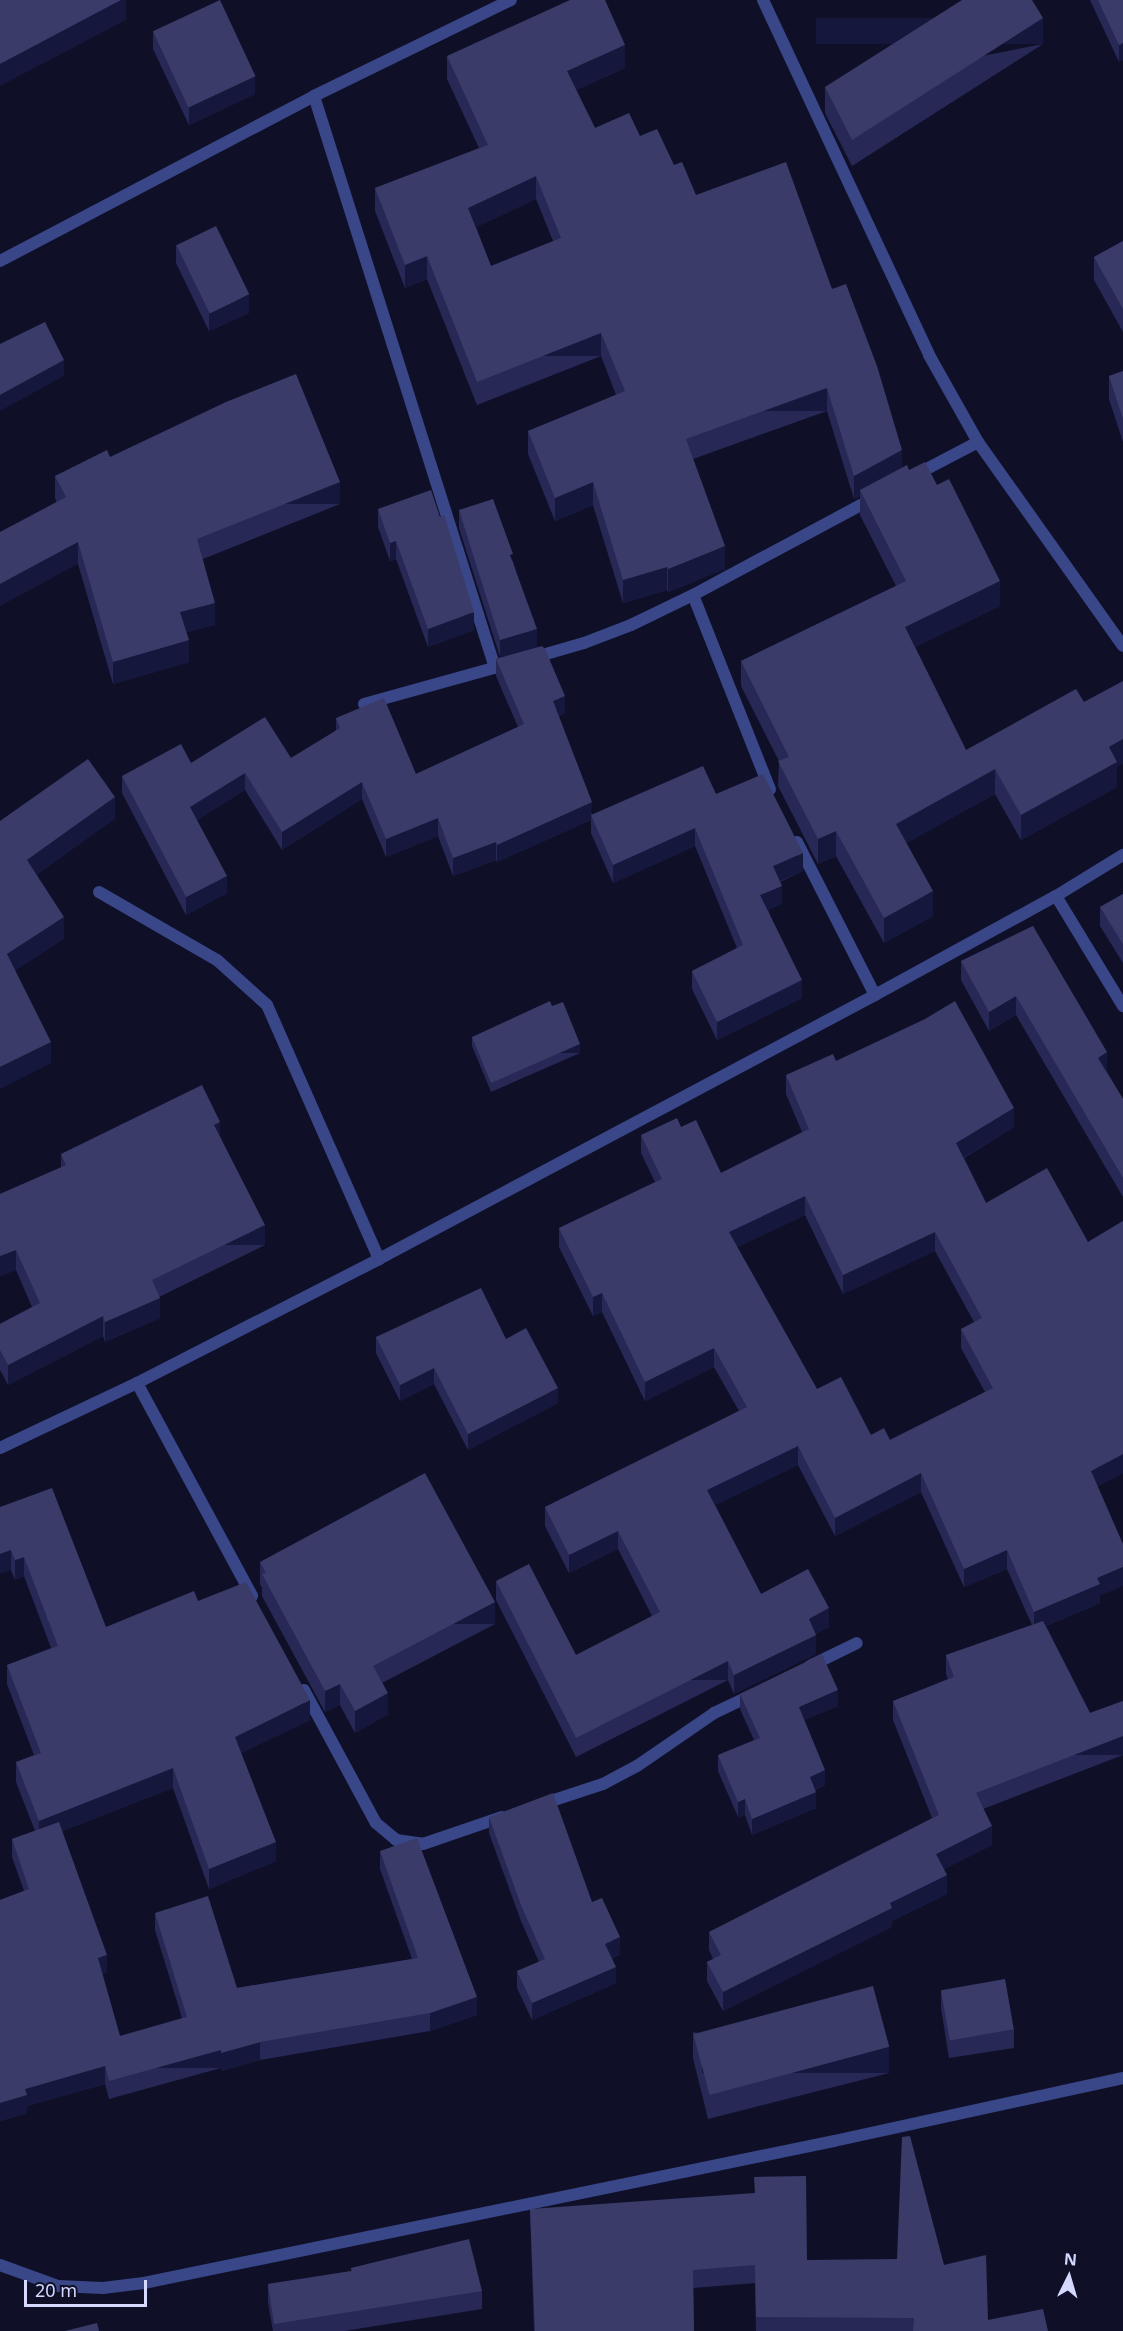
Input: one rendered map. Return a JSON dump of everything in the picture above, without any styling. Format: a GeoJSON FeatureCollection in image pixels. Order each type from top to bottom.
{"type":"FeatureCollection","features":[{"type":"Feature","properties":{"kind":"street"},"geometry":{"type":"LineString","coordinates":[[0,261],[314,96],[511,0]]}},
{"type":"Feature","properties":{"kind":"street"},"geometry":{"type":"LineString","coordinates":[[763,0],[929,355],[978,442],[1123,646]]}},
{"type":"Feature","properties":{"kind":"street"},"geometry":{"type":"LineString","coordinates":[[314,96],[495,668]]}},
{"type":"Feature","properties":{"kind":"street"},"geometry":{"type":"LineString","coordinates":[[904,482],[978,442]]}},
{"type":"Feature","properties":{"kind":"street"},"geometry":{"type":"LineString","coordinates":[[364,704],[584,643],[631,625],[693,596],[883,493]]}},
{"type":"Feature","properties":{"kind":"street"},"geometry":{"type":"LineString","coordinates":[[693,596],[761,770],[776,801]]}},
{"type":"Feature","properties":{"kind":"street"},"geometry":{"type":"LineString","coordinates":[[792,832],[874,995]]}},
{"type":"Feature","properties":{"kind":"street"},"geometry":{"type":"LineString","coordinates":[[0,1448],[137,1383],[379,1259],[874,995],[1056,896],[1123,855]]}},
{"type":"Feature","properties":{"kind":"street"},"geometry":{"type":"LineString","coordinates":[[99,892],[217,960],[267,1005],[379,1259]]}},
{"type":"Feature","properties":{"kind":"street"},"geometry":{"type":"LineString","coordinates":[[1056,896],[1123,1006]]}},
{"type":"Feature","properties":{"kind":"street"},"geometry":{"type":"LineString","coordinates":[[137,1383],[256,1603]]}},
{"type":"Feature","properties":{"kind":"street"},"geometry":{"type":"LineString","coordinates":[[796,1673],[858,1643]]}},
{"type":"Feature","properties":{"kind":"street"},"geometry":{"type":"LineString","coordinates":[[296,1677],[376,1823],[396,1840],[423,1844],[603,1784],[637,1766],[714,1713],[765,1688]]}},
{"type":"Feature","properties":{"kind":"street"},"geometry":{"type":"LineString","coordinates":[[0,2265],[58,2286],[103,2288],[144,2283],[799,2149],[1123,2078]]}},
{"type":"Feature","properties":{"kind":"building"},"geometry":{"type":"Polygon","coordinates":[[[0,0],[121,0],[0,64],[0,0]]]}},
{"type":"Feature","properties":{"kind":"building"},"geometry":{"type":"Polygon","coordinates":[[[220,0],[255,76],[188,107],[153,31],[220,0]]]}},
{"type":"Feature","properties":{"kind":"building"},"geometry":{"type":"Polygon","coordinates":[[[570,0],[605,0],[625,45],[567,71],[595,128],[629,113],[640,136],[657,129],[674,165],[682,162],[696,195],[786,162],[832,289],[846,284],[877,366],[902,450],[854,476],[827,388],[686,439],[725,546],[668,569],[667,567],[623,580],[593,482],[555,498],[528,431],[625,391],[601,333],[477,382],[427,256],[405,265],[375,188],[488,145],[447,56],[570,0]],[[536,176],[468,208],[491,266],[561,238],[536,176]]]}},
{"type":"Feature","properties":{"kind":"building"},"geometry":{"type":"Polygon","coordinates":[[[962,0],[1032,0],[1043,18],[852,140],[825,87],[962,0]]]}},
{"type":"Feature","properties":{"kind":"building"},"geometry":{"type":"Polygon","coordinates":[[[1098,0],[1123,0],[1123,43],[1119,45],[1098,0]]]}},
{"type":"Feature","properties":{"kind":"building"},"geometry":{"type":"Polygon","coordinates":[[[216,226],[249,294],[210,314],[176,245],[216,226]]]}},
{"type":"Feature","properties":{"kind":"building"},"geometry":{"type":"Polygon","coordinates":[[[1123,241],[1123,309],[1094,257],[1123,241]]]}},
{"type":"Feature","properties":{"kind":"building"},"geometry":{"type":"Polygon","coordinates":[[[45,322],[64,360],[0,395],[0,344],[45,322]]]}},
{"type":"Feature","properties":{"kind":"building"},"geometry":{"type":"Polygon","coordinates":[[[1123,371],[1123,419],[1109,376],[1123,371]]]}},
{"type":"Feature","properties":{"kind":"building"},"geometry":{"type":"Polygon","coordinates":[[[296,374],[340,482],[197,539],[215,603],[180,612],[189,640],[113,662],[78,542],[0,584],[0,532],[66,497],[55,476],[107,450],[110,457],[226,402],[296,374]]]}},
{"type":"Feature","properties":{"kind":"building"},"geometry":{"type":"Polygon","coordinates":[[[925,462],[937,485],[949,479],[1000,581],[905,627],[966,750],[1076,689],[1084,702],[1123,681],[1123,739],[1109,747],[1117,762],[1021,815],[995,769],[896,824],[933,891],[884,918],[836,831],[818,839],[778,761],[789,757],[741,661],[906,581],[860,490],[907,465],[909,470],[925,462]]]}},
{"type":"Feature","properties":{"kind":"building"},"geometry":{"type":"Polygon","coordinates":[[[431,490],[440,517],[444,515],[474,612],[428,629],[396,541],[390,543],[378,509],[431,490]]]}},
{"type":"Feature","properties":{"kind":"building"},"geometry":{"type":"Polygon","coordinates":[[[493,499],[513,554],[510,555],[537,629],[500,640],[459,510],[493,499]]]}},
{"type":"Feature","properties":{"kind":"building"},"geometry":{"type":"Polygon","coordinates":[[[542,646],[565,696],[553,701],[592,802],[497,845],[496,842],[453,858],[438,818],[386,839],[362,782],[282,832],[245,773],[190,807],[227,876],[186,897],[122,776],[181,744],[191,763],[265,717],[291,758],[340,728],[336,718],[384,698],[416,774],[524,724],[496,659],[542,646]]]}},
{"type":"Feature","properties":{"kind":"building"},"geometry":{"type":"Polygon","coordinates":[[[88,759],[115,797],[27,860],[64,917],[7,954],[51,1042],[0,1067],[0,821],[88,759]]]}},
{"type":"Feature","properties":{"kind":"building"},"geometry":{"type":"Polygon","coordinates":[[[703,766],[716,794],[763,774],[803,853],[773,866],[782,886],[760,895],[802,980],[717,1022],[692,971],[743,945],[695,828],[613,865],[591,815],[703,766]]]}},
{"type":"Feature","properties":{"kind":"building"},"geometry":{"type":"Polygon","coordinates":[[[1123,894],[1123,944],[1100,907],[1123,894]]]}},
{"type":"Feature","properties":{"kind":"building"},"geometry":{"type":"Polygon","coordinates":[[[1033,926],[1107,1052],[1098,1058],[1123,1099],[1123,1178],[1016,996],[989,1012],[961,961],[1033,926]]]}},
{"type":"Feature","properties":{"kind":"building"},"geometry":{"type":"Polygon","coordinates":[[[550,1001],[552,1006],[563,1002],[580,1044],[491,1083],[472,1037],[550,1001]]]}},
{"type":"Feature","properties":{"kind":"building"},"geometry":{"type":"Polygon","coordinates":[[[955,1001],[1014,1108],[956,1143],[986,1203],[1047,1168],[1088,1242],[1123,1221],[1123,1454],[1091,1471],[1123,1544],[1123,1567],[1097,1578],[1100,1584],[1034,1612],[1007,1550],[964,1569],[921,1473],[835,1518],[798,1446],[707,1490],[761,1594],[808,1569],[829,1608],[809,1619],[816,1635],[734,1675],[728,1661],[576,1738],[496,1581],[529,1564],[576,1655],[660,1612],[618,1531],[569,1555],[545,1507],[747,1407],[714,1348],[645,1382],[602,1293],[593,1297],[559,1228],[662,1179],[641,1135],[677,1118],[681,1127],[696,1120],[721,1173],[809,1129],[786,1075],[833,1054],[836,1061],[925,1019],[955,1001]],[[805,1196],[729,1232],[817,1389],[841,1377],[871,1435],[884,1428],[890,1440],[993,1388],[961,1329],[982,1318],[935,1232],[843,1275],[805,1196]]]}},
{"type":"Feature","properties":{"kind":"building"},"geometry":{"type":"Polygon","coordinates":[[[202,1085],[220,1122],[214,1125],[265,1225],[152,1280],[160,1298],[105,1322],[103,1316],[8,1365],[0,1350],[0,1324],[40,1303],[16,1250],[0,1256],[0,1194],[66,1165],[61,1154],[202,1085]]]}},
{"type":"Feature","properties":{"kind":"building"},"geometry":{"type":"Polygon","coordinates":[[[481,1288],[506,1339],[526,1328],[558,1388],[468,1434],[434,1368],[400,1385],[376,1337],[481,1288]]]}},
{"type":"Feature","properties":{"kind":"building"},"geometry":{"type":"Polygon","coordinates":[[[425,1473],[495,1602],[373,1666],[388,1693],[355,1711],[340,1684],[325,1691],[262,1574],[266,1573],[260,1562],[425,1473]]]}},
{"type":"Feature","properties":{"kind":"building"},"geometry":{"type":"Polygon","coordinates":[[[52,1488],[106,1627],[194,1591],[198,1601],[246,1582],[310,1700],[235,1737],[276,1842],[209,1869],[173,1768],[39,1821],[16,1762],[41,1753],[7,1665],[58,1646],[24,1557],[15,1560],[11,1550],[0,1554],[0,1507],[52,1488]]]}},
{"type":"Feature","properties":{"kind":"building"},"geometry":{"type":"Polygon","coordinates":[[[1043,1621],[1090,1713],[1123,1701],[1123,1736],[976,1793],[992,1826],[936,1854],[947,1875],[890,1903],[892,1908],[723,1992],[707,1962],[721,1955],[709,1932],[939,1815],[893,1701],[954,1677],[946,1655],[1043,1621]]]}},
{"type":"Feature","properties":{"kind":"building"},"geometry":{"type":"Polygon","coordinates":[[[822,1654],[838,1690],[799,1707],[825,1770],[810,1777],[816,1792],[752,1819],[745,1799],[738,1802],[718,1755],[760,1738],[740,1694],[822,1654]]]}},
{"type":"Feature","properties":{"kind":"building"},"geometry":{"type":"Polygon","coordinates":[[[553,1793],[592,1902],[602,1898],[620,1937],[605,1944],[616,1967],[532,2003],[517,1971],[545,1959],[521,1905],[489,1817],[553,1793]]]}},
{"type":"Feature","properties":{"kind":"building"},"geometry":{"type":"Polygon","coordinates":[[[59,1822],[107,1955],[98,1958],[120,2036],[187,2017],[155,1913],[208,1896],[237,1988],[418,1958],[380,1851],[417,1838],[477,1997],[430,2013],[260,2042],[221,2053],[221,2050],[109,2081],[105,2066],[25,2089],[27,2095],[0,2103],[0,1900],[29,1889],[12,1839],[59,1822]]]}},
{"type":"Feature","properties":{"kind":"building"},"geometry":{"type":"Polygon","coordinates":[[[1005,1979],[1014,2029],[950,2041],[941,1990],[1005,1979]]]}},
{"type":"Feature","properties":{"kind":"building"},"geometry":{"type":"Polygon","coordinates":[[[873,1986],[889,2047],[710,2095],[693,2034],[873,1986]]]}},
{"type":"Feature","properties":{"kind":"building"},"geometry":{"type":"Polygon","coordinates":[[[910,2136],[944,2265],[986,2255],[988,2320],[1043,2309],[1048,2331],[913,2331],[914,2318],[756,2317],[755,2265],[693,2270],[694,2331],[535,2331],[530,2209],[755,2193],[754,2177],[806,2176],[807,2260],[897,2259],[902,2137],[910,2136]]]}},
{"type":"Feature","properties":{"kind":"building"},"geometry":{"type":"Polygon","coordinates":[[[469,2239],[482,2291],[274,2324],[268,2284],[352,2271],[351,2268],[469,2239]]]}},
{"type":"Feature","properties":{"kind":"building"},"geometry":{"type":"Polygon","coordinates":[[[97,2323],[99,2331],[65,2331],[97,2323]]]}}]}
